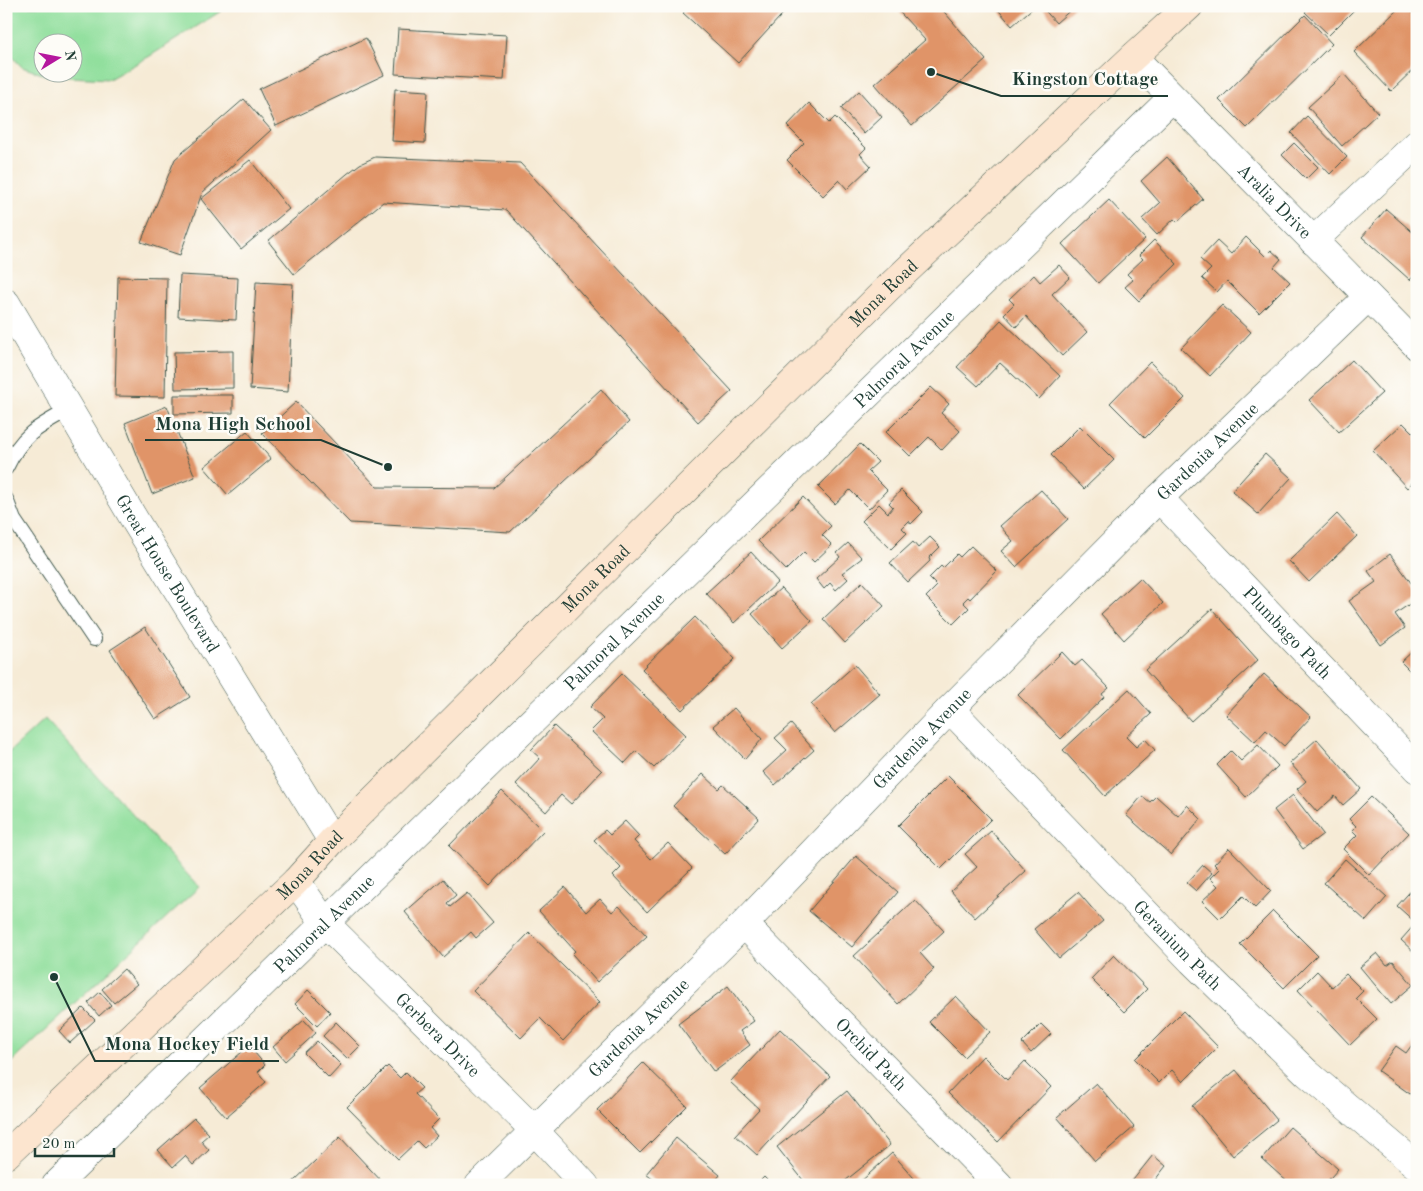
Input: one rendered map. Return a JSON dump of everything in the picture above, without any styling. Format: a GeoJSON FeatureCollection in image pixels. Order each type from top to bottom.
{"type":"FeatureCollection","features":[{"type":"Feature","properties":{"kind":"street","name":"Mona Road"},"geometry":{"type":"LineString","coordinates":[[6,1155],[296,882],[332,841],[887,289],[1189,6]]}},
{"type":"Feature","properties":{"kind":"street","name":"Aralia Drive"},"geometry":{"type":"LineString","coordinates":[[1133,57],[1417,346]]}},
{"type":"Feature","properties":{"kind":"street","name":"Palmoral Avenue"},"geometry":{"type":"LineString","coordinates":[[56,1185],[1172,98]]}},
{"type":"Feature","properties":{"kind":"street"},"geometry":{"type":"LineString","coordinates":[[1313,240],[1417,144]]}},
{"type":"Feature","properties":{"kind":"street","name":"Gardenia Avenue"},"geometry":{"type":"LineString","coordinates":[[479,1185],[744,924],[950,709],[1159,498],[1368,297]]}},
{"type":"Feature","properties":{"kind":"street","name":"Great House Boulevard"},"geometry":{"type":"LineString","coordinates":[[6,303],[137,524],[332,841]]}},
{"type":"Feature","properties":{"kind":"street","name":"Plumbago Path"},"geometry":{"type":"LineString","coordinates":[[1159,498],[1417,768]]}},
{"type":"Feature","properties":{"kind":"street","name":"Geranium Path"},"geometry":{"type":"LineString","coordinates":[[950,709],[1192,961],[1307,1073],[1417,1166]]}},
{"type":"Feature","properties":{"kind":"street","name":"Gerbera Drive"},"geometry":{"type":"LineString","coordinates":[[296,882],[324,922],[534,1130],[585,1185]]}},
{"type":"Feature","properties":{"kind":"street","name":"Orchid Path"},"geometry":{"type":"LineString","coordinates":[[744,924],[999,1185]]}},
{"type":"Feature","properties":{"kind":"lane"},"geometry":{"type":"LineString","coordinates":[[6,468],[13,454],[32,431],[69,410]]}},
{"type":"Feature","properties":{"kind":"lane"},"geometry":{"type":"LineString","coordinates":[[6,499],[14,520],[94,639]]}},
{"type":"Feature","properties":{"kind":"green space"},"geometry":{"type":"Polygon","coordinates":[[[6,6],[229,6],[150,56],[109,79],[82,78],[82,32],[32,32],[32,70],[22,67],[6,50],[6,6]]]}},
{"type":"Feature","properties":{"kind":"green space"},"geometry":{"type":"Polygon","coordinates":[[[45,719],[199,887],[6,1067],[6,755],[45,719]]]}},
{"type":"Feature","properties":{"kind":"building"},"geometry":{"type":"Polygon","coordinates":[[[690,6],[790,6],[738,63],[683,13],[690,6]]]}},
{"type":"Feature","properties":{"kind":"building"},"geometry":{"type":"Polygon","coordinates":[[[894,6],[939,6],[986,60],[912,126],[875,84],[925,40],[894,6]]]}},
{"type":"Feature","properties":{"kind":"building"},"geometry":{"type":"Polygon","coordinates":[[[995,6],[1035,6],[1012,26],[995,6]]]}},
{"type":"Feature","properties":{"kind":"building"},"geometry":{"type":"Polygon","coordinates":[[[1041,6],[1075,6],[1056,23],[1041,6]]]}},
{"type":"Feature","properties":{"kind":"building"},"geometry":{"type":"Polygon","coordinates":[[[1310,6],[1354,6],[1356,8],[1329,35],[1305,12],[1310,6]]]}},
{"type":"Feature","properties":{"kind":"building"},"geometry":{"type":"Polygon","coordinates":[[[1401,6],[1405,6],[1417,18],[1417,66],[1391,91],[1354,52],[1401,6]]]}},
{"type":"Feature","properties":{"kind":"building"},"geometry":{"type":"Polygon","coordinates":[[[1305,15],[1332,44],[1247,128],[1219,100],[1305,15]]]}},
{"type":"Feature","properties":{"kind":"building"},"geometry":{"type":"Polygon","coordinates":[[[398,29],[507,35],[504,80],[395,74],[398,29]]]}},
{"type":"Feature","properties":{"kind":"building"},"geometry":{"type":"Polygon","coordinates":[[[366,38],[384,75],[276,126],[259,89],[366,38]]]}},
{"type":"Feature","properties":{"kind":"building"},"geometry":{"type":"Polygon","coordinates":[[[1344,74],[1378,113],[1342,146],[1308,107],[1344,74]]]}},
{"type":"Feature","properties":{"kind":"building"},"geometry":{"type":"Polygon","coordinates":[[[395,89],[428,91],[425,143],[392,141],[395,89]]]}},
{"type":"Feature","properties":{"kind":"building"},"geometry":{"type":"Polygon","coordinates":[[[859,91],[882,117],[864,134],[841,108],[859,91]]]}},
{"type":"Feature","properties":{"kind":"building"},"geometry":{"type":"Polygon","coordinates":[[[244,99],[271,130],[202,193],[180,255],[141,242],[175,159],[244,99]]]}},
{"type":"Feature","properties":{"kind":"building"},"geometry":{"type":"Polygon","coordinates":[[[809,103],[829,123],[835,117],[866,148],[860,154],[871,166],[847,189],[839,180],[823,196],[787,160],[804,143],[787,126],[809,103]]]}},
{"type":"Feature","properties":{"kind":"building"},"geometry":{"type":"Polygon","coordinates":[[[1307,116],[1347,157],[1330,174],[1291,133],[1307,116]]]}},
{"type":"Feature","properties":{"kind":"building"},"geometry":{"type":"Polygon","coordinates":[[[1294,143],[1318,167],[1306,179],[1282,155],[1294,143]]]}},
{"type":"Feature","properties":{"kind":"building"},"geometry":{"type":"Polygon","coordinates":[[[375,157],[520,163],[732,391],[698,422],[506,210],[383,202],[294,274],[268,241],[347,174],[360,164],[375,157]]]}},
{"type":"Feature","properties":{"kind":"building"},"geometry":{"type":"Polygon","coordinates":[[[1167,157],[1203,199],[1177,222],[1174,219],[1157,235],[1142,219],[1160,203],[1141,181],[1167,157]]]}},
{"type":"Feature","properties":{"kind":"building"},"geometry":{"type":"Polygon","coordinates":[[[250,160],[289,209],[241,249],[201,199],[250,160]]]}},
{"type":"Feature","properties":{"kind":"building"},"geometry":{"type":"Polygon","coordinates":[[[1109,200],[1145,239],[1098,283],[1062,244],[1109,200]]]}},
{"type":"Feature","properties":{"kind":"building"},"geometry":{"type":"Polygon","coordinates":[[[1386,209],[1417,236],[1417,272],[1410,280],[1362,237],[1386,209]]]}},
{"type":"Feature","properties":{"kind":"building"},"geometry":{"type":"Polygon","coordinates":[[[1246,237],[1265,256],[1271,250],[1281,259],[1274,267],[1290,282],[1259,313],[1227,281],[1217,292],[1202,278],[1211,269],[1200,259],[1217,241],[1231,254],[1246,237]]]}},
{"type":"Feature","properties":{"kind":"building"},"geometry":{"type":"Polygon","coordinates":[[[1154,240],[1177,264],[1139,301],[1125,287],[1133,280],[1127,274],[1143,259],[1139,255],[1154,240]]]}},
{"type":"Feature","properties":{"kind":"building"},"geometry":{"type":"Polygon","coordinates":[[[1059,265],[1070,277],[1052,294],[1087,332],[1062,356],[1026,316],[1016,327],[1004,314],[1014,304],[1009,299],[1034,275],[1040,282],[1059,265]]]}},
{"type":"Feature","properties":{"kind":"building"},"geometry":{"type":"Polygon","coordinates":[[[180,275],[238,278],[236,320],[178,317],[180,275]]]}},
{"type":"Feature","properties":{"kind":"building"},"geometry":{"type":"Polygon","coordinates":[[[118,277],[167,278],[165,397],[115,396],[118,277]]]}},
{"type":"Feature","properties":{"kind":"building"},"geometry":{"type":"Polygon","coordinates":[[[256,282],[293,284],[288,392],[250,389],[256,282]]]}},
{"type":"Feature","properties":{"kind":"building"},"geometry":{"type":"Polygon","coordinates":[[[1222,305],[1251,332],[1210,376],[1181,348],[1222,305]]]}},
{"type":"Feature","properties":{"kind":"building"},"geometry":{"type":"Polygon","coordinates":[[[1001,320],[1060,376],[1039,399],[1000,363],[978,386],[957,367],[1001,320]]]}},
{"type":"Feature","properties":{"kind":"building"},"geometry":{"type":"Polygon","coordinates":[[[233,351],[233,388],[175,389],[174,352],[233,351]]]}},
{"type":"Feature","properties":{"kind":"building"},"geometry":{"type":"Polygon","coordinates":[[[1352,360],[1382,393],[1339,432],[1309,400],[1352,360]]]}},
{"type":"Feature","properties":{"kind":"building"},"geometry":{"type":"Polygon","coordinates":[[[1150,362],[1185,398],[1145,438],[1110,403],[1150,362]]]}},
{"type":"Feature","properties":{"kind":"building"},"geometry":{"type":"Polygon","coordinates":[[[931,387],[949,404],[941,413],[960,431],[942,450],[929,437],[910,456],[886,432],[931,387]]]}},
{"type":"Feature","properties":{"kind":"building"},"geometry":{"type":"Polygon","coordinates":[[[601,389],[629,422],[510,532],[350,523],[262,433],[296,402],[377,487],[494,488],[601,389]]]}},
{"type":"Feature","properties":{"kind":"building"},"geometry":{"type":"Polygon","coordinates":[[[174,395],[233,395],[233,413],[174,414],[174,395]]]}},
{"type":"Feature","properties":{"kind":"building"},"geometry":{"type":"Polygon","coordinates":[[[167,406],[195,477],[152,494],[125,423],[167,406]]]}},
{"type":"Feature","properties":{"kind":"building"},"geometry":{"type":"Polygon","coordinates":[[[1403,423],[1417,437],[1417,482],[1415,480],[1407,488],[1373,451],[1403,423]]]}},
{"type":"Feature","properties":{"kind":"building"},"geometry":{"type":"Polygon","coordinates":[[[1080,426],[1114,460],[1084,489],[1051,455],[1080,426]]]}},
{"type":"Feature","properties":{"kind":"building"},"geometry":{"type":"Polygon","coordinates":[[[247,431],[271,459],[228,495],[204,467],[247,431]]]}},
{"type":"Feature","properties":{"kind":"building"},"geometry":{"type":"Polygon","coordinates":[[[860,444],[878,462],[868,471],[887,490],[869,509],[850,490],[835,504],[818,487],[860,444]]]}},
{"type":"Feature","properties":{"kind":"building"},"geometry":{"type":"Polygon","coordinates":[[[1265,454],[1291,478],[1258,514],[1232,491],[1265,454]]]}},
{"type":"Feature","properties":{"kind":"building"},"geometry":{"type":"Polygon","coordinates":[[[901,490],[923,512],[911,524],[909,521],[902,528],[907,533],[891,549],[862,521],[879,504],[888,513],[893,507],[889,503],[901,490]]]}},
{"type":"Feature","properties":{"kind":"building"},"geometry":{"type":"Polygon","coordinates":[[[1041,490],[1068,519],[1016,567],[1001,551],[1013,541],[1000,526],[1041,490]]]}},
{"type":"Feature","properties":{"kind":"building"},"geometry":{"type":"Polygon","coordinates":[[[803,497],[831,526],[822,535],[832,545],[814,562],[804,552],[786,570],[758,541],[803,497]]]}},
{"type":"Feature","properties":{"kind":"building"},"geometry":{"type":"Polygon","coordinates":[[[1337,514],[1357,536],[1309,582],[1289,561],[1337,514]]]}},
{"type":"Feature","properties":{"kind":"building"},"geometry":{"type":"Polygon","coordinates":[[[930,537],[940,547],[929,558],[930,561],[908,582],[890,563],[913,542],[918,548],[930,537]]]}},
{"type":"Feature","properties":{"kind":"building"},"geometry":{"type":"Polygon","coordinates":[[[848,543],[862,558],[842,573],[848,579],[836,590],[830,583],[824,589],[816,579],[840,557],[837,553],[848,543]]]}},
{"type":"Feature","properties":{"kind":"building"},"geometry":{"type":"Polygon","coordinates":[[[971,546],[997,571],[970,599],[968,597],[963,602],[969,608],[953,624],[926,597],[937,586],[929,578],[941,566],[943,568],[957,554],[960,557],[971,546]]]}},
{"type":"Feature","properties":{"kind":"building"},"geometry":{"type":"Polygon","coordinates":[[[751,552],[778,582],[734,623],[706,593],[751,552]]]}},
{"type":"Feature","properties":{"kind":"building"},"geometry":{"type":"Polygon","coordinates":[[[1390,554],[1417,591],[1417,599],[1395,614],[1405,628],[1381,645],[1349,601],[1376,582],[1368,571],[1390,554]]]}},
{"type":"Feature","properties":{"kind":"building"},"geometry":{"type":"Polygon","coordinates":[[[1140,578],[1163,603],[1124,640],[1101,614],[1140,578]]]}},
{"type":"Feature","properties":{"kind":"building"},"geometry":{"type":"Polygon","coordinates":[[[862,582],[884,606],[845,643],[823,619],[862,582]]]}},
{"type":"Feature","properties":{"kind":"building"},"geometry":{"type":"Polygon","coordinates":[[[781,588],[812,621],[782,648],[752,614],[781,588]]]}},
{"type":"Feature","properties":{"kind":"building"},"geometry":{"type":"Polygon","coordinates":[[[1212,609],[1258,660],[1191,721],[1145,670],[1212,609]]]}},
{"type":"Feature","properties":{"kind":"building"},"geometry":{"type":"Polygon","coordinates":[[[695,617],[735,659],[682,710],[642,669],[695,617]]]}},
{"type":"Feature","properties":{"kind":"building"},"geometry":{"type":"Polygon","coordinates":[[[145,627],[190,697],[155,719],[110,650],[145,627]]]}},
{"type":"Feature","properties":{"kind":"building"},"geometry":{"type":"Polygon","coordinates":[[[1417,647],[1417,678],[1401,662],[1417,647]]]}},
{"type":"Feature","properties":{"kind":"building"},"geometry":{"type":"Polygon","coordinates":[[[1062,652],[1075,666],[1082,660],[1109,688],[1102,694],[1104,697],[1061,739],[1018,695],[1062,652]]]}},
{"type":"Feature","properties":{"kind":"building"},"geometry":{"type":"Polygon","coordinates":[[[855,665],[880,694],[835,733],[811,704],[855,665]]]}},
{"type":"Feature","properties":{"kind":"building"},"geometry":{"type":"Polygon","coordinates":[[[622,674],[686,735],[654,768],[636,751],[625,763],[591,731],[603,719],[590,707],[622,674]]]}},
{"type":"Feature","properties":{"kind":"building"},"geometry":{"type":"Polygon","coordinates":[[[1264,674],[1311,717],[1284,746],[1266,730],[1255,742],[1226,715],[1264,674]]]}},
{"type":"Feature","properties":{"kind":"building"},"geometry":{"type":"Polygon","coordinates":[[[1129,689],[1151,714],[1126,737],[1136,747],[1145,739],[1155,750],[1105,796],[1063,750],[1129,689]]]}},
{"type":"Feature","properties":{"kind":"building"},"geometry":{"type":"Polygon","coordinates":[[[734,708],[762,739],[745,759],[713,726],[734,708]]]}},
{"type":"Feature","properties":{"kind":"building"},"geometry":{"type":"Polygon","coordinates":[[[791,724],[814,750],[775,785],[763,772],[787,750],[775,738],[791,724]]]}},
{"type":"Feature","properties":{"kind":"building"},"geometry":{"type":"Polygon","coordinates":[[[554,726],[602,771],[571,804],[561,795],[546,812],[516,784],[540,758],[531,750],[554,726]]]}},
{"type":"Feature","properties":{"kind":"building"},"geometry":{"type":"Polygon","coordinates":[[[1317,739],[1361,789],[1343,805],[1335,796],[1317,812],[1297,789],[1306,781],[1290,763],[1317,739]]]}},
{"type":"Feature","properties":{"kind":"building"},"geometry":{"type":"Polygon","coordinates":[[[1258,745],[1278,766],[1246,797],[1217,765],[1231,751],[1241,761],[1258,745]]]}},
{"type":"Feature","properties":{"kind":"building"},"geometry":{"type":"Polygon","coordinates":[[[703,774],[719,789],[723,785],[759,818],[725,854],[673,806],[703,774]]]}},
{"type":"Feature","properties":{"kind":"building"},"geometry":{"type":"Polygon","coordinates":[[[948,776],[991,819],[941,869],[898,826],[948,776]]]}},
{"type":"Feature","properties":{"kind":"building"},"geometry":{"type":"Polygon","coordinates":[[[502,791],[543,831],[490,886],[449,846],[502,791]]]}},
{"type":"Feature","properties":{"kind":"building"},"geometry":{"type":"Polygon","coordinates":[[[1293,795],[1323,834],[1303,849],[1274,810],[1293,795]]]}},
{"type":"Feature","properties":{"kind":"building"},"geometry":{"type":"Polygon","coordinates":[[[1142,796],[1150,802],[1156,796],[1178,816],[1187,805],[1201,819],[1171,855],[1126,815],[1142,796]]]}},
{"type":"Feature","properties":{"kind":"building"},"geometry":{"type":"Polygon","coordinates":[[[1371,797],[1409,833],[1369,875],[1343,849],[1357,835],[1352,830],[1356,826],[1349,819],[1371,797]]]}},
{"type":"Feature","properties":{"kind":"building"},"geometry":{"type":"Polygon","coordinates":[[[625,821],[639,836],[634,841],[651,859],[668,843],[692,868],[647,912],[613,876],[621,868],[594,840],[605,830],[610,835],[625,821]]]}},
{"type":"Feature","properties":{"kind":"building"},"geometry":{"type":"Polygon","coordinates":[[[991,831],[1026,871],[975,918],[951,891],[977,867],[965,854],[991,831]]]}},
{"type":"Feature","properties":{"kind":"building"},"geometry":{"type":"Polygon","coordinates":[[[1229,848],[1271,891],[1255,908],[1243,896],[1220,919],[1202,901],[1218,886],[1210,878],[1219,869],[1214,864],[1229,848]]]}},
{"type":"Feature","properties":{"kind":"building"},"geometry":{"type":"Polygon","coordinates":[[[856,856],[898,892],[852,947],[809,911],[856,856]]]}},
{"type":"Feature","properties":{"kind":"building"},"geometry":{"type":"Polygon","coordinates":[[[1345,859],[1387,897],[1366,921],[1324,883],[1345,859]]]}},
{"type":"Feature","properties":{"kind":"building"},"geometry":{"type":"Polygon","coordinates":[[[1203,865],[1212,873],[1196,891],[1187,883],[1203,865]]]}},
{"type":"Feature","properties":{"kind":"building"},"geometry":{"type":"Polygon","coordinates":[[[443,879],[456,895],[447,903],[450,907],[467,893],[493,923],[476,938],[471,932],[443,957],[405,912],[443,879]]]}},
{"type":"Feature","properties":{"kind":"building"},"geometry":{"type":"Polygon","coordinates":[[[1417,884],[1417,949],[1414,952],[1401,940],[1416,923],[1397,906],[1417,884]]]}},
{"type":"Feature","properties":{"kind":"building"},"geometry":{"type":"Polygon","coordinates":[[[565,887],[586,912],[600,899],[612,912],[619,906],[647,936],[597,982],[572,954],[575,951],[539,911],[565,887]]]}},
{"type":"Feature","properties":{"kind":"building"},"geometry":{"type":"Polygon","coordinates":[[[1078,892],[1103,921],[1059,958],[1034,929],[1078,892]]]}},
{"type":"Feature","properties":{"kind":"building"},"geometry":{"type":"Polygon","coordinates":[[[915,900],[944,931],[920,953],[934,969],[898,1004],[854,956],[915,900]]]}},
{"type":"Feature","properties":{"kind":"building"},"geometry":{"type":"Polygon","coordinates":[[[1273,911],[1317,955],[1284,988],[1240,944],[1273,911]]]}},
{"type":"Feature","properties":{"kind":"building"},"geometry":{"type":"Polygon","coordinates":[[[529,933],[600,1002],[563,1041],[540,1018],[521,1038],[473,991],[529,933]]]}},
{"type":"Feature","properties":{"kind":"building"},"geometry":{"type":"Polygon","coordinates":[[[1377,953],[1387,965],[1393,961],[1413,985],[1391,1004],[1360,967],[1377,953]]]}},
{"type":"Feature","properties":{"kind":"building"},"geometry":{"type":"Polygon","coordinates":[[[1114,955],[1147,989],[1124,1012],[1091,979],[1114,955]]]}},
{"type":"Feature","properties":{"kind":"building"},"geometry":{"type":"Polygon","coordinates":[[[124,969],[137,984],[114,1003],[102,989],[124,969]]]}},
{"type":"Feature","properties":{"kind":"building"},"geometry":{"type":"Polygon","coordinates":[[[1317,971],[1332,987],[1346,974],[1363,991],[1356,998],[1377,1019],[1350,1045],[1298,990],[1317,971]]]}},
{"type":"Feature","properties":{"kind":"building"},"geometry":{"type":"Polygon","coordinates":[[[728,986],[754,1021],[740,1031],[750,1045],[714,1072],[678,1024],[728,986]]]}},
{"type":"Feature","properties":{"kind":"building"},"geometry":{"type":"Polygon","coordinates":[[[308,990],[330,1012],[317,1026],[295,1004],[308,990]]]}},
{"type":"Feature","properties":{"kind":"building"},"geometry":{"type":"Polygon","coordinates":[[[100,992],[111,1005],[99,1016],[88,1003],[100,992]]]}},
{"type":"Feature","properties":{"kind":"building"},"geometry":{"type":"Polygon","coordinates":[[[956,996],[990,1032],[964,1057],[929,1022],[956,996]]]}},
{"type":"Feature","properties":{"kind":"building"},"geometry":{"type":"Polygon","coordinates":[[[83,1008],[95,1020],[70,1043],[59,1031],[83,1008]]]}},
{"type":"Feature","properties":{"kind":"building"},"geometry":{"type":"Polygon","coordinates":[[[1183,1011],[1218,1047],[1183,1082],[1172,1070],[1159,1083],[1135,1059],[1183,1011]]]}},
{"type":"Feature","properties":{"kind":"building"},"geometry":{"type":"Polygon","coordinates":[[[304,1020],[316,1033],[285,1061],[273,1047],[304,1020]]]}},
{"type":"Feature","properties":{"kind":"building"},"geometry":{"type":"Polygon","coordinates":[[[336,1022],[360,1046],[347,1059],[323,1036],[336,1022]]]}},
{"type":"Feature","properties":{"kind":"building"},"geometry":{"type":"Polygon","coordinates":[[[1041,1024],[1051,1034],[1031,1053],[1022,1043],[1041,1024]]]}},
{"type":"Feature","properties":{"kind":"building"},"geometry":{"type":"Polygon","coordinates":[[[780,1029],[830,1076],[757,1155],[735,1135],[759,1109],[730,1082],[780,1029]]]}},
{"type":"Feature","properties":{"kind":"building"},"geometry":{"type":"Polygon","coordinates":[[[1417,1038],[1417,1099],[1378,1071],[1396,1046],[1406,1053],[1417,1038]]]}},
{"type":"Feature","properties":{"kind":"building"},"geometry":{"type":"Polygon","coordinates":[[[317,1041],[341,1065],[329,1078],[304,1053],[317,1041]]]}},
{"type":"Feature","properties":{"kind":"building"},"geometry":{"type":"Polygon","coordinates":[[[249,1046],[265,1065],[258,1072],[266,1082],[226,1117],[200,1088],[249,1046]]]}},
{"type":"Feature","properties":{"kind":"building"},"geometry":{"type":"Polygon","coordinates":[[[983,1056],[1007,1080],[1025,1061],[1051,1087],[998,1142],[948,1093],[983,1056]]]}},
{"type":"Feature","properties":{"kind":"building"},"geometry":{"type":"Polygon","coordinates":[[[643,1063],[687,1106],[640,1153],[597,1110],[643,1063]]]}},
{"type":"Feature","properties":{"kind":"building"},"geometry":{"type":"Polygon","coordinates":[[[388,1066],[400,1078],[406,1072],[422,1088],[415,1094],[439,1119],[430,1128],[437,1136],[424,1148],[417,1141],[398,1159],[347,1107],[388,1066]]]}},
{"type":"Feature","properties":{"kind":"building"},"geometry":{"type":"Polygon","coordinates":[[[1236,1070],[1277,1120],[1233,1156],[1192,1106],[1236,1070]]]}},
{"type":"Feature","properties":{"kind":"building"},"geometry":{"type":"Polygon","coordinates":[[[1096,1083],[1134,1127],[1095,1161],[1057,1117],[1096,1083]]]}},
{"type":"Feature","properties":{"kind":"building"},"geometry":{"type":"Polygon","coordinates":[[[847,1091],[890,1145],[840,1185],[807,1185],[777,1147],[847,1091]]]}},
{"type":"Feature","properties":{"kind":"building"},"geometry":{"type":"Polygon","coordinates":[[[194,1118],[209,1134],[201,1141],[209,1150],[193,1165],[185,1156],[173,1167],[158,1150],[194,1118]]]}},
{"type":"Feature","properties":{"kind":"building"},"geometry":{"type":"Polygon","coordinates":[[[1290,1127],[1338,1169],[1324,1185],[1291,1185],[1262,1159],[1290,1127]]]}},
{"type":"Feature","properties":{"kind":"building"},"geometry":{"type":"Polygon","coordinates":[[[340,1137],[385,1185],[296,1185],[293,1182],[340,1137]]]}},
{"type":"Feature","properties":{"kind":"building"},"geometry":{"type":"Polygon","coordinates":[[[676,1138],[720,1175],[712,1185],[660,1185],[646,1174],[676,1138]]]}},
{"type":"Feature","properties":{"kind":"building"},"geometry":{"type":"Polygon","coordinates":[[[892,1153],[920,1185],[857,1185],[892,1153]]]}},
{"type":"Feature","properties":{"kind":"building"},"geometry":{"type":"Polygon","coordinates":[[[1153,1155],[1166,1166],[1151,1185],[1129,1185],[1153,1155]]]}},
{"type":"Feature","properties":{"kind":"building"},"geometry":{"type":"Polygon","coordinates":[[[764,1177],[772,1185],[756,1185],[764,1177]]]}},
{"type":"Feature","properties":{"kind":"place","name":"Kingston Cottage"},"geometry":{"type":"Point","coordinates":[931,72]}},
{"type":"Feature","properties":{"kind":"place","name":"Mona High School"},"geometry":{"type":"Point","coordinates":[388,467]}},
{"type":"Feature","properties":{"kind":"place","name":"Mona Hockey Field"},"geometry":{"type":"Point","coordinates":[54,977]}}]}
